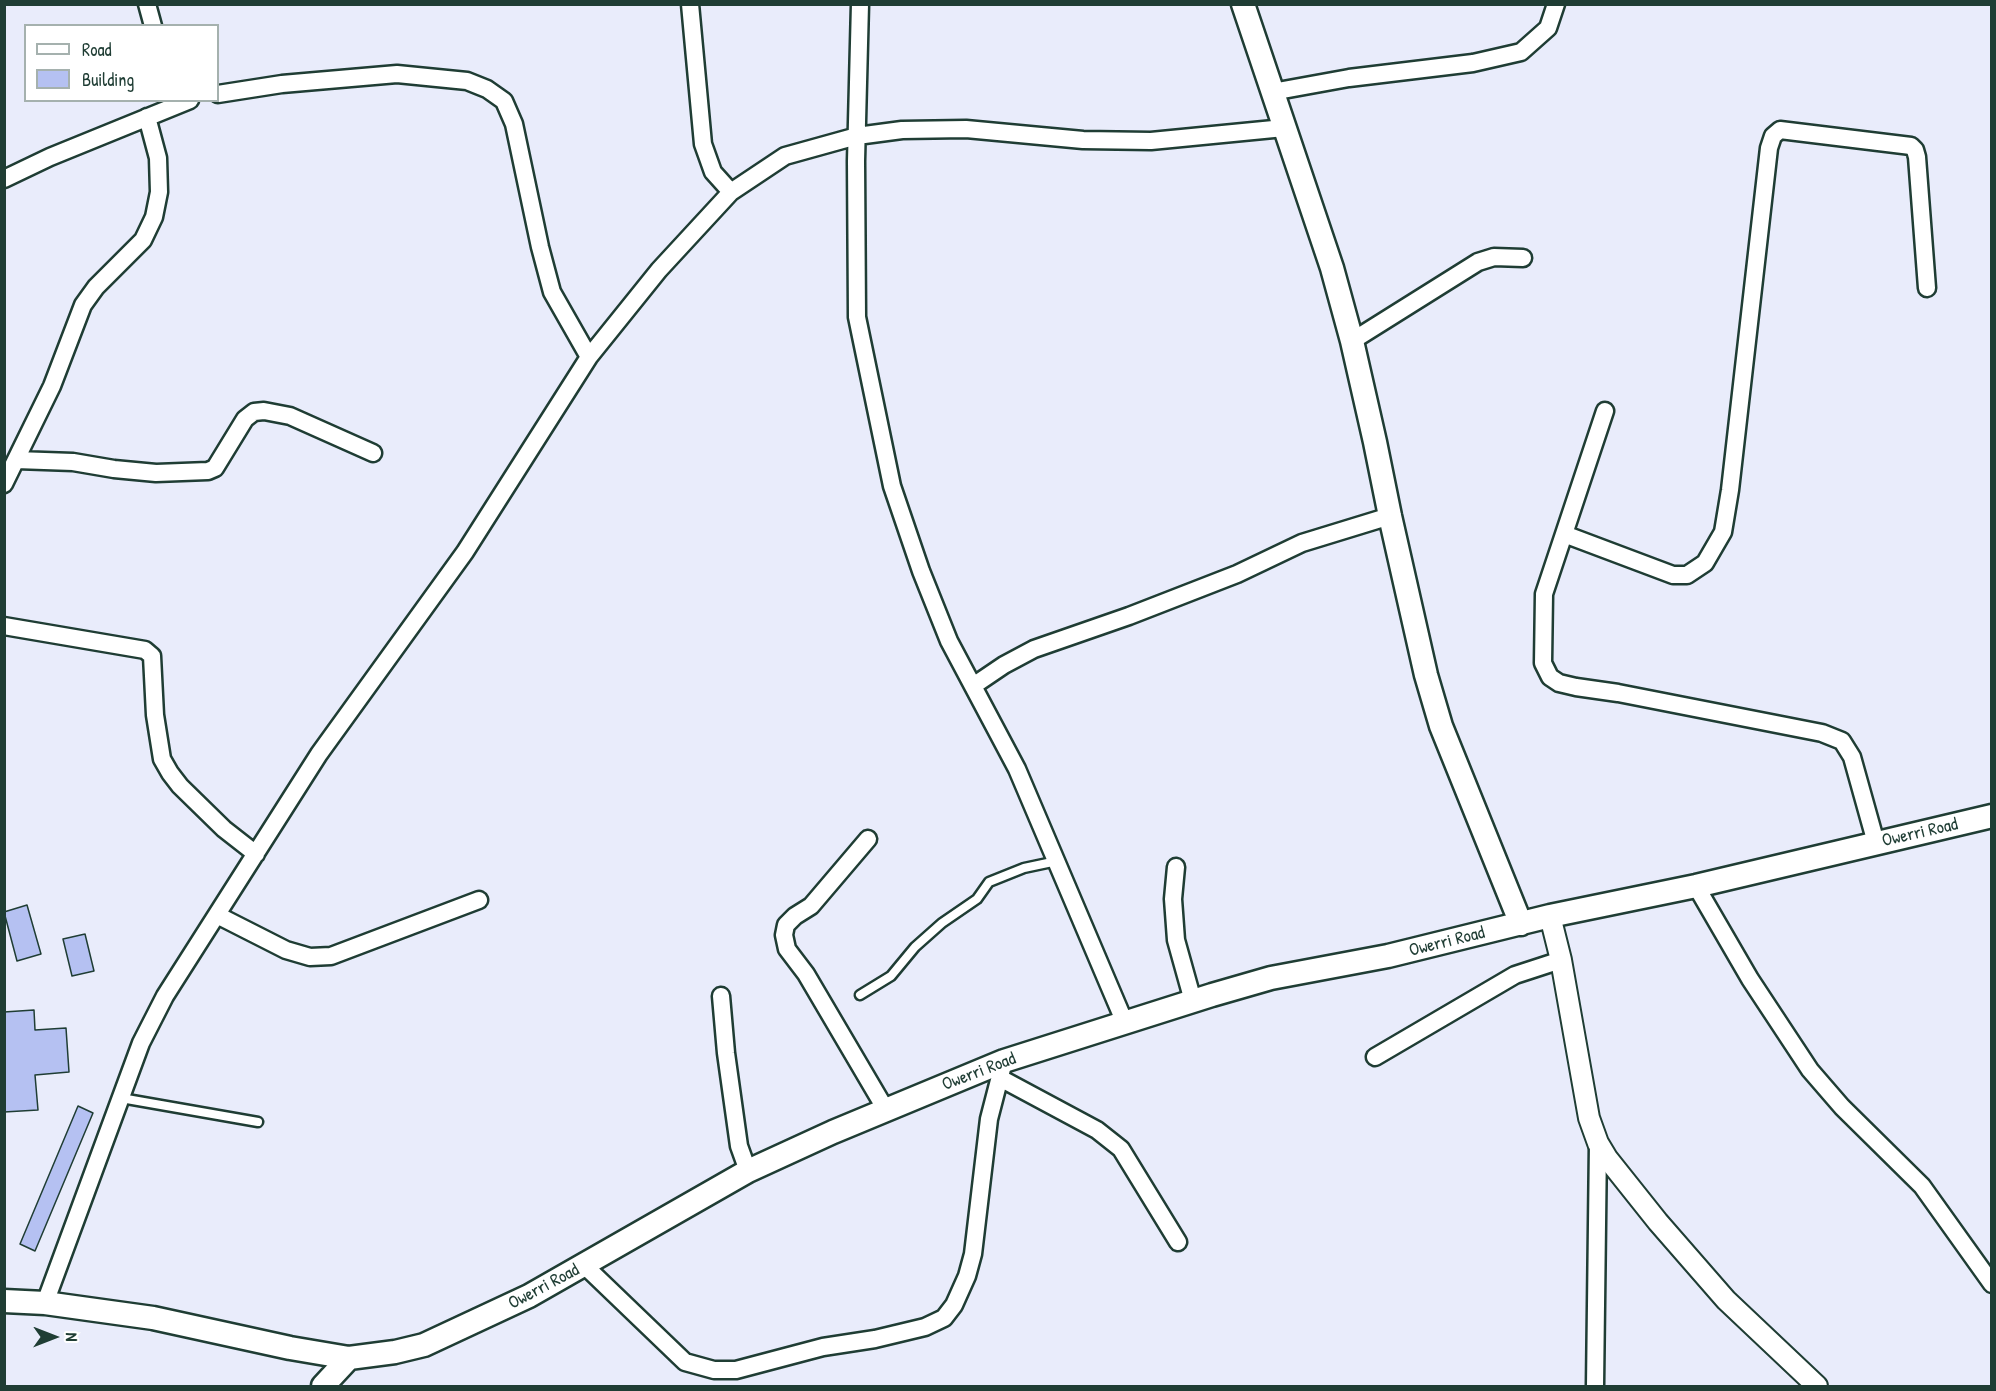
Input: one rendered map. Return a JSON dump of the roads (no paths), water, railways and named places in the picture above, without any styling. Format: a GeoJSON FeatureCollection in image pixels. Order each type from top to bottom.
{"type":"FeatureCollection","features":[{"type":"Feature","properties":{"kind":"main road"},"geometry":{"type":"LineString","coordinates":[[1243,4],[1332,268],[1376,442],[1390,516],[1426,675],[1441,726],[1521,924]]}},
{"type":"Feature","properties":{"kind":"main road","name":"Owerri Road"},"geometry":{"type":"LineString","coordinates":[[4,1301],[45,1303],[153,1318],[290,1348],[349,1358],[395,1352],[424,1345],[529,1296],[748,1172],[886,1110],[1002,1070],[1125,1023],[1271,978],[1388,956],[1550,916],[1696,886],[1992,816]]}},
{"type":"Feature","properties":{"kind":"main road"},"geometry":{"type":"LineString","coordinates":[[323,1386],[349,1358]]}},
{"type":"Feature","properties":{"kind":"street"},"geometry":{"type":"LineString","coordinates":[[147,4],[152,24]]}},
{"type":"Feature","properties":{"kind":"street"},"geometry":{"type":"LineString","coordinates":[[690,4],[703,144],[713,172],[730,192]]}},
{"type":"Feature","properties":{"kind":"street"},"geometry":{"type":"LineString","coordinates":[[860,4],[857,317],[892,486],[921,571],[945,631],[1017,769],[1125,1023]]}},
{"type":"Feature","properties":{"kind":"street"},"geometry":{"type":"LineString","coordinates":[[1272,92],[1349,78],[1473,63],[1521,52],[1548,28],[1556,4]]}},
{"type":"Feature","properties":{"kind":"street"},"geometry":{"type":"LineString","coordinates":[[219,94],[282,84],[397,74],[467,81],[488,89],[504,101],[514,124],[552,292],[589,357]]}},
{"type":"Feature","properties":{"kind":"street"},"geometry":{"type":"LineString","coordinates":[[4,179],[50,157],[147,117],[163,105],[179,102]]}},
{"type":"Feature","properties":{"kind":"street"},"geometry":{"type":"LineString","coordinates":[[4,484],[52,386],[83,305],[96,287],[143,240],[154,217],[159,192],[158,158],[147,117]]}},
{"type":"Feature","properties":{"kind":"street"},"geometry":{"type":"LineString","coordinates":[[45,1303],[141,1043],[155,1015],[319,754],[465,552],[589,357],[659,270],[730,192],[785,156],[857,136],[902,130],[966,129],[1083,140],[1151,141],[1284,128]]}},
{"type":"Feature","properties":{"kind":"street"},"geometry":{"type":"LineString","coordinates":[[1564,534],[1673,575],[1687,575],[1705,563],[1724,532],[1769,148],[1773,136],[1780,130],[1911,146],[1915,150],[1927,288]]}},
{"type":"Feature","properties":{"kind":"street"},"geometry":{"type":"LineString","coordinates":[[1352,341],[1478,262],[1494,257],[1523,258]]}},
{"type":"Feature","properties":{"kind":"street"},"geometry":{"type":"LineString","coordinates":[[16,460],[73,462],[156,473],[208,471],[214,468],[245,419],[254,412],[264,411],[291,416],[373,453]]}},
{"type":"Feature","properties":{"kind":"street"},"geometry":{"type":"LineString","coordinates":[[1605,411],[1544,594],[1543,663],[1550,677],[1559,683],[1576,687],[1618,693],[1822,733],[1842,741],[1852,757],[1876,843]]}},
{"type":"Feature","properties":{"kind":"street"},"geometry":{"type":"LineString","coordinates":[[973,686],[1004,665],[1034,649],[1129,616],[1237,574],[1302,543],[1390,516]]}},
{"type":"Feature","properties":{"kind":"street"},"geometry":{"type":"LineString","coordinates":[[4,626],[145,651],[152,656],[155,715],[162,759],[180,786],[224,829],[256,854]]}},
{"type":"Feature","properties":{"kind":"street"},"geometry":{"type":"LineString","coordinates":[[868,840],[812,906],[795,916],[786,925],[784,935],[787,949],[806,974],[886,1110]]}},
{"type":"Feature","properties":{"kind":"street"},"geometry":{"type":"LineString","coordinates":[[1176,867],[1173,899],[1176,940],[1192,1001]]}},
{"type":"Feature","properties":{"kind":"street"},"geometry":{"type":"LineString","coordinates":[[1696,886],[1750,979],[1810,1070],[1842,1107],[1922,1186],[1992,1284]]}},
{"type":"Feature","properties":{"kind":"street"},"geometry":{"type":"LineString","coordinates":[[217,915],[286,950],[310,957],[331,956],[479,900]]}},
{"type":"Feature","properties":{"kind":"street"},"geometry":{"type":"LineString","coordinates":[[1550,916],[1561,960],[1590,1118],[1598,1143],[1607,1158],[1658,1222],[1726,1300],[1785,1358],[1818,1386]]}},
{"type":"Feature","properties":{"kind":"street"},"geometry":{"type":"LineString","coordinates":[[1375,1057],[1507,979],[1561,960]]}},
{"type":"Feature","properties":{"kind":"street"},"geometry":{"type":"LineString","coordinates":[[721,996],[726,1053],[739,1146],[748,1172]]}},
{"type":"Feature","properties":{"kind":"street"},"geometry":{"type":"LineString","coordinates":[[584,1265],[685,1362],[714,1370],[735,1370],[823,1347],[875,1339],[925,1327],[944,1318],[954,1305],[967,1276],[975,1242],[989,1119],[1002,1070],[1097,1130],[1121,1149],[1178,1242]]}},
{"type":"Feature","properties":{"kind":"street"},"geometry":{"type":"LineString","coordinates":[[1595,1386],[1598,1143]]}},
{"type":"Feature","properties":{"kind":"lane"},"geometry":{"type":"LineString","coordinates":[[860,995],[891,976],[915,947],[942,922],[977,899],[989,882],[1024,868],[1058,861]]}},
{"type":"Feature","properties":{"kind":"lane"},"geometry":{"type":"LineString","coordinates":[[121,1098],[258,1122]]}}]}
